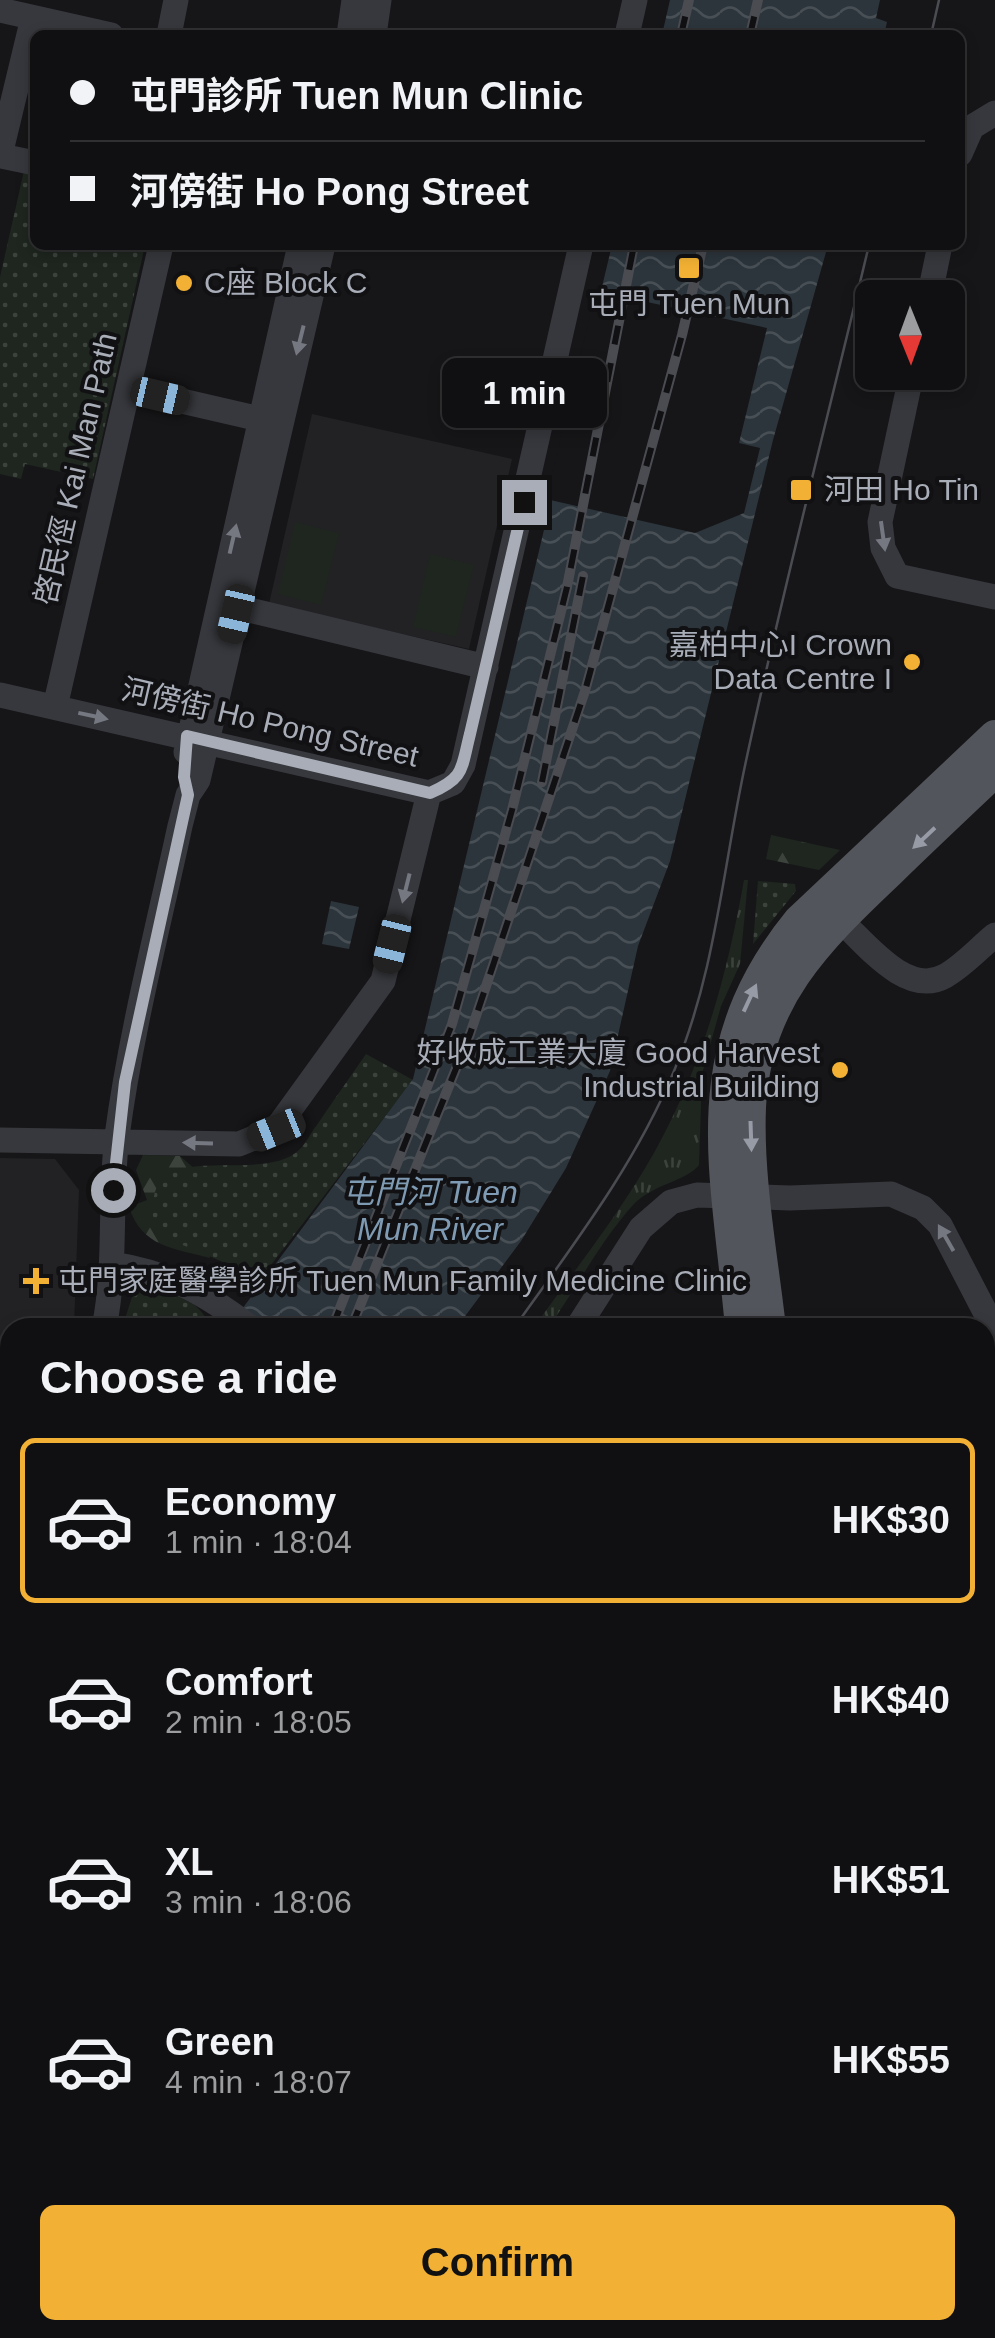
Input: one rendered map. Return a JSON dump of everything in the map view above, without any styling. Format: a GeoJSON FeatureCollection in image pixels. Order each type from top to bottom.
{"type":"FeatureCollection","features":[{"type":"Feature","properties":{"kind":"main road"},"geometry":{"type":"LineString","coordinates":[[768,1318],[722,1122],[726,1078],[742,1014],[785,938],[815,905],[995,736]]}},
{"type":"Feature","properties":{"kind":"main road"},"geometry":{"type":"LineString","coordinates":[[741,1318],[742,1197],[750,1106],[761,1044],[776,1004],[797,967],[839,919],[995,771]]}},
{"type":"Feature","properties":{"kind":"street"},"geometry":{"type":"LineString","coordinates":[[169,30],[176,0]]}},
{"type":"Feature","properties":{"kind":"street"},"geometry":{"type":"LineString","coordinates":[[350,30],[354,0]]}},
{"type":"Feature","properties":{"kind":"street"},"geometry":{"type":"LineString","coordinates":[[375,30],[378,0]]}},
{"type":"Feature","properties":{"kind":"street"},"geometry":{"type":"LineString","coordinates":[[629,30],[635,0]]}},
{"type":"Feature","properties":{"kind":"street"},"geometry":{"type":"LineString","coordinates":[[0,10],[88,30]]}},
{"type":"Feature","properties":{"kind":"street"},"geometry":{"type":"LineString","coordinates":[[30,30],[33,18]]}},
{"type":"Feature","properties":{"kind":"street"},"geometry":{"type":"LineString","coordinates":[[30,31],[1,155],[30,162]]}},
{"type":"Feature","properties":{"kind":"street"},"geometry":{"type":"LineString","coordinates":[[965,143],[972,127],[995,113]]}},
{"type":"Feature","properties":{"kind":"street","name":"啓民徑 Kai Man Path"},"geometry":{"type":"LineString","coordinates":[[55,707],[160,250]]}},
{"type":"Feature","properties":{"kind":"street"},"geometry":{"type":"LineString","coordinates":[[196,738],[299,250]]}},
{"type":"Feature","properties":{"kind":"street"},"geometry":{"type":"LineString","coordinates":[[105,1318],[112,1264],[117,1140],[125,1082],[188,795],[184,777],[323,250]]}},
{"type":"Feature","properties":{"kind":"street","name":"河傍街 Ho Pong Street"},"geometry":{"type":"LineString","coordinates":[[0,695],[430,793],[453,783],[462,765],[486,667],[580,250]]}},
{"type":"Feature","properties":{"kind":"street"},"geometry":{"type":"LineString","coordinates":[[932,280],[939,250]]}},
{"type":"Feature","properties":{"kind":"street"},"geometry":{"type":"LineString","coordinates":[[908,390],[880,522],[882,548],[898,576],[995,597]]}},
{"type":"Feature","properties":{"kind":"street"},"geometry":{"type":"LineString","coordinates":[[160,396],[260,420]]}},
{"type":"Feature","properties":{"kind":"street"},"geometry":{"type":"LineString","coordinates":[[245,609],[486,667]]}},
{"type":"Feature","properties":{"kind":"street"},"geometry":{"type":"LineString","coordinates":[[0,1140],[240,1144],[276,1130],[383,981],[430,793]]}},
{"type":"Feature","properties":{"kind":"street"},"geometry":{"type":"LineString","coordinates":[[839,919],[895,969],[916,980],[941,978],[995,935]]}},
{"type":"Feature","properties":{"kind":"street"},"geometry":{"type":"LineString","coordinates":[[584,1318],[650,1218],[684,1198],[890,1194],[913,1202],[940,1225],[988,1318]]}},
{"type":"Feature","properties":{"kind":"street"},"geometry":{"type":"LineString","coordinates":[[112,1264],[150,1270],[204,1294],[238,1318]]}},
{"type":"Feature","properties":{"kind":"shaded area"},"geometry":{"type":"Polygon","coordinates":[[[312,414],[512,459],[469,649],[269,604],[312,414]]]}},
{"type":"Feature","properties":{"kind":"shaded area"},"geometry":{"type":"Polygon","coordinates":[[[0,1158],[55,1159],[79,1190],[74,1318],[0,1318],[0,1158]]]}},
{"type":"Feature","properties":{"kind":"green space"},"geometry":{"type":"Polygon","coordinates":[[[24,171],[30,173],[30,250],[144,250],[93,479],[25,464],[21,479],[0,474],[0,277],[24,171]]]}},
{"type":"Feature","properties":{"kind":"green space"},"geometry":{"type":"Polygon","coordinates":[[[295,522],[339,533],[321,605],[278,594],[295,522]]]}},
{"type":"Feature","properties":{"kind":"green space"},"geometry":{"type":"Polygon","coordinates":[[[430,554],[474,565],[456,637],[413,627],[430,554]]]}},
{"type":"Feature","properties":{"kind":"green space"},"geometry":{"type":"Polygon","coordinates":[[[771,835],[840,850],[819,870],[766,859],[771,835]]]}},
{"type":"Feature","properties":{"kind":"green space"},"geometry":{"type":"Polygon","coordinates":[[[744,880],[748,880],[740,964],[721,1006],[702,1074],[699,1165],[633,1205],[555,1318],[541,1318],[627,1197],[671,1121],[711,1020],[744,880]]]}},
{"type":"Feature","properties":{"kind":"green space"},"geometry":{"type":"Polygon","coordinates":[[[758,881],[795,884],[796,891],[753,944],[758,881]]]}},
{"type":"Feature","properties":{"kind":"green space"},"geometry":{"type":"Polygon","coordinates":[[[366,1054],[413,1080],[261,1278],[159,1235],[153,1212],[161,1180],[194,1166],[262,1164],[299,1150],[366,1054]]]}},
{"type":"Feature","properties":{"kind":"green space"},"geometry":{"type":"Polygon","coordinates":[[[143,1155],[180,1156],[196,1170],[210,1258],[160,1244],[135,1220],[129,1207],[147,1200],[136,1170],[143,1155]]]}},
{"type":"Feature","properties":{"kind":"green space"},"geometry":{"type":"Polygon","coordinates":[[[147,1279],[167,1287],[184,1296],[206,1318],[125,1318],[135,1288],[147,1279]]]}},
{"type":"Feature","properties":{"kind":"water"},"geometry":{"type":"Polygon","coordinates":[[[670,0],[880,0],[876,18],[887,22],[885,30],[663,30],[670,0]]]}},
{"type":"Feature","properties":{"kind":"water","name":"屯門河 Tuen Mun River"},"geometry":{"type":"Polygon","coordinates":[[[611,250],[827,250],[773,440],[670,861],[638,946],[610,1071],[566,1168],[521,1241],[464,1318],[235,1318],[413,1079],[611,250]]]}},
{"type":"Feature","properties":{"kind":"water"},"geometry":{"type":"Polygon","coordinates":[[[331,901],[359,907],[349,949],[322,944],[331,901]]]}},
{"type":"Feature","properties":{"kind":"pier"},"geometry":{"type":"Polygon","coordinates":[[[596,291],[767,328],[739,443],[760,448],[744,513],[695,533],[546,499],[596,291]]]}},
{"type":"Feature","properties":{"kind":"tram line"},"geometry":{"type":"LineString","coordinates":[[932,30],[939,0]]}},
{"type":"Feature","properties":{"kind":"tram line"},"geometry":{"type":"LineString","coordinates":[[521,1318],[622,1172],[658,1106],[688,1033],[709,957],[760,696],[868,250]]}},
{"type":"Feature","properties":{"kind":"railway"},"geometry":{"type":"LineString","coordinates":[[682,30],[689,0]]}},
{"type":"Feature","properties":{"kind":"railway"},"geometry":{"type":"LineString","coordinates":[[751,30],[758,0]]}},
{"type":"Feature","properties":{"kind":"railway"},"geometry":{"type":"LineString","coordinates":[[336,1318],[452,1024],[512,810],[567,587],[633,250]]}},
{"type":"Feature","properties":{"kind":"railway"},"geometry":{"type":"LineString","coordinates":[[355,1318],[470,1034],[585,691],[702,250]]}},
{"type":"Feature","properties":{"kind":"railway"},"geometry":{"type":"LineString","coordinates":[[542,782],[583,576]]}},
{"type":"Feature","properties":{"kind":"place","name":"屯門 Tuen Mun"},"geometry":{"type":"Point","coordinates":[689,268]}},
{"type":"Feature","properties":{"kind":"place","name":"C座 Block C"},"geometry":{"type":"Point","coordinates":[184,283]}},
{"type":"Feature","properties":{"kind":"place","name":"河田 Ho Tin"},"geometry":{"type":"Point","coordinates":[801,490]}},
{"type":"Feature","properties":{"kind":"place","name":"嘉柏中心I Crown Data Centre I"},"geometry":{"type":"Point","coordinates":[912,662]}},
{"type":"Feature","properties":{"kind":"place","name":"好收成工業大廈 Good Harvest Industrial Building"},"geometry":{"type":"Point","coordinates":[840,1070]}},
{"type":"Feature","properties":{"kind":"place","name":"屯門家庭醫學診所 Tuen Mun Family Medicine Clinic"},"geometry":{"type":"Point","coordinates":[36,1281]}},
{"type":"Feature","properties":{"kind":"route"},"geometry":{"type":"LineString","coordinates":[[113,1190],[125,1082],[188,795],[184,777],[187,736],[430,793],[453,783],[470,734],[524,502]]}}]}
